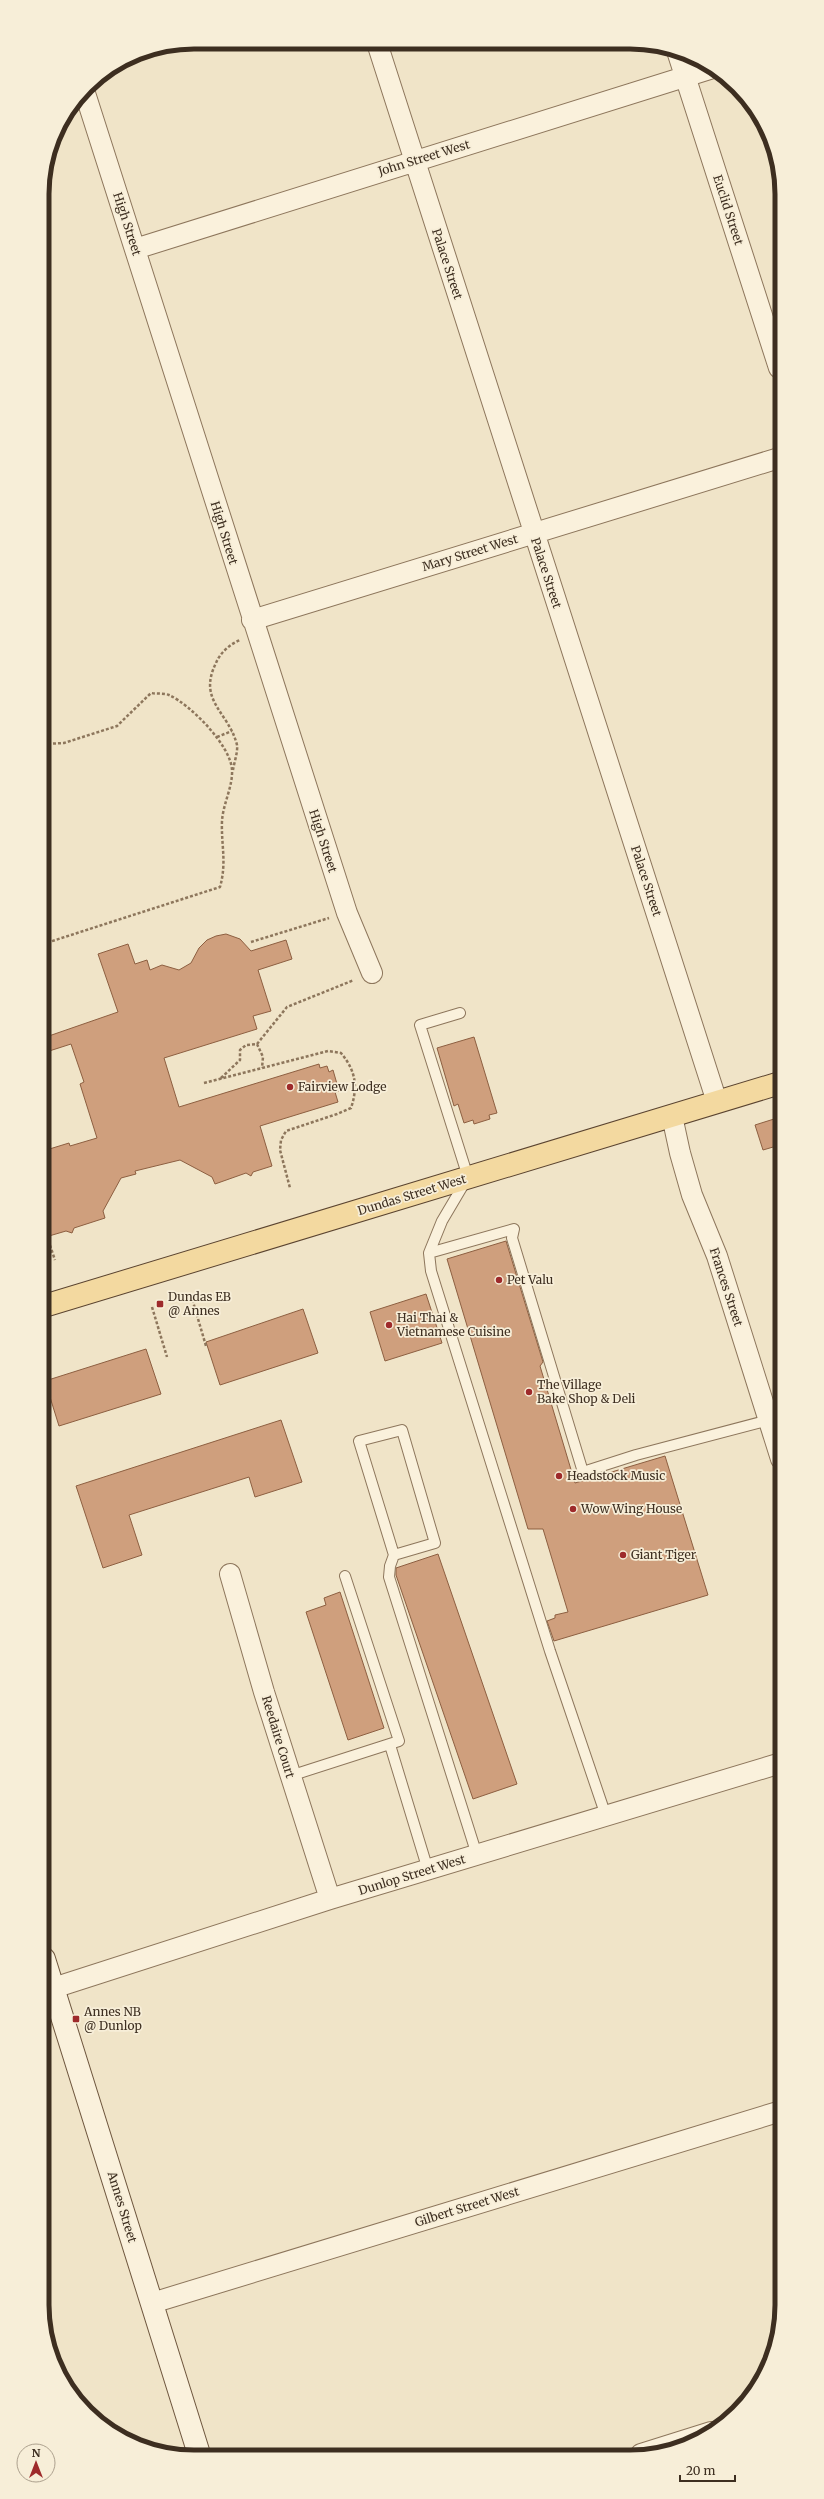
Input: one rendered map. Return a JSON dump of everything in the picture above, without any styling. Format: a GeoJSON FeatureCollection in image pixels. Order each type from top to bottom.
{"type":"FeatureCollection","features":[{"type":"Feature","properties":{"kind":"main road","name":"Dundas Street West"},"geometry":{"type":"LineString","coordinates":[[49,1304],[775,1085]]}},
{"type":"Feature","properties":{"kind":"street","name":"Palace Street"},"geometry":{"type":"LineString","coordinates":[[379,49],[533,534],[718,1102]]}},
{"type":"Feature","properties":{"kind":"street","name":"Euclid Street"},"geometry":{"type":"LineString","coordinates":[[679,58],[775,356]]}},
{"type":"Feature","properties":{"kind":"street","name":"John Street West"},"geometry":{"type":"LineString","coordinates":[[135,249],[706,70]]}},
{"type":"Feature","properties":{"kind":"street","name":"High Street"},"geometry":{"type":"LineString","coordinates":[[86,97],[346,913],[372,973]]}},
{"type":"Feature","properties":{"kind":"street","name":"Mary Street West"},"geometry":{"type":"LineString","coordinates":[[252,620],[775,460]]}},
{"type":"Feature","properties":{"kind":"street","name":"Frances Street"},"geometry":{"type":"LineString","coordinates":[[672,1116],[680,1153],[692,1194],[717,1256],[775,1418]]}},
{"type":"Feature","properties":{"kind":"street","name":"Reedaire Court"},"geometry":{"type":"LineString","coordinates":[[230,1574],[290,1776],[330,1899]]}},
{"type":"Feature","properties":{"kind":"street","name":"Dunlop Street West"},"geometry":{"type":"LineString","coordinates":[[49,1989],[330,1899],[775,1765]]}},
{"type":"Feature","properties":{"kind":"street","name":"Annes Street"},"geometry":{"type":"LineString","coordinates":[[49,1989],[152,2303],[198,2450]]}},
{"type":"Feature","properties":{"kind":"street","name":"Gilbert Street West"},"geometry":{"type":"LineString","coordinates":[[152,2303],[775,2113]]}},
{"type":"Feature","properties":{"kind":"lane"},"geometry":{"type":"LineString","coordinates":[[460,1013],[420,1025],[468,1177],[442,1222],[429,1253],[431,1270],[547,1644],[606,1816]]}},
{"type":"Feature","properties":{"kind":"lane"},"geometry":{"type":"LineString","coordinates":[[429,1253],[514,1229],[512,1238],[583,1472],[636,1455],[775,1418]]}},
{"type":"Feature","properties":{"kind":"lane"},"geometry":{"type":"LineString","coordinates":[[394,1555],[434,1543],[402,1430],[359,1441],[394,1555],[390,1566],[389,1576],[477,1855]]}},
{"type":"Feature","properties":{"kind":"lane"},"geometry":{"type":"LineString","coordinates":[[290,1776],[399,1741],[345,1576]]}},
{"type":"Feature","properties":{"kind":"lane"},"geometry":{"type":"LineString","coordinates":[[390,1745],[428,1870]]}},
{"type":"Feature","properties":{"kind":"path"},"geometry":{"type":"LineString","coordinates":[[49,942],[220,887],[225,857],[222,821],[237,747],[232,731],[209,693],[210,674],[219,656],[240,640]]}},
{"type":"Feature","properties":{"kind":"path"},"geometry":{"type":"LineString","coordinates":[[49,744],[64,743],[117,726],[151,693],[168,695],[182,703],[217,737],[228,756],[232,770]]}},
{"type":"Feature","properties":{"kind":"path"},"geometry":{"type":"LineString","coordinates":[[217,737],[232,731]]}},
{"type":"Feature","properties":{"kind":"path"},"geometry":{"type":"LineString","coordinates":[[252,942],[346,913]]}},
{"type":"Feature","properties":{"kind":"path"},"geometry":{"type":"LineString","coordinates":[[221,1079],[240,1060],[240,1050],[246,1045],[258,1044],[287,1007],[372,973]]}},
{"type":"Feature","properties":{"kind":"path"},"geometry":{"type":"LineString","coordinates":[[258,1044],[264,1057],[262,1068]]}},
{"type":"Feature","properties":{"kind":"path"},"geometry":{"type":"LineString","coordinates":[[204,1083],[328,1052],[341,1053],[349,1062],[356,1090],[350,1108],[338,1114],[286,1131],[280,1140],[280,1150],[290,1188]]}},
{"type":"Feature","properties":{"kind":"path"},"geometry":{"type":"LineString","coordinates":[[49,1244],[55,1260]]}},
{"type":"Feature","properties":{"kind":"path"},"geometry":{"type":"LineString","coordinates":[[191,1295],[206,1346]]}},
{"type":"Feature","properties":{"kind":"path"},"geometry":{"type":"LineString","coordinates":[[152,1307],[167,1357]]}},
{"type":"Feature","properties":{"kind":"building","name":"Fairview Lodge"},"geometry":{"type":"Polygon","coordinates":[[[226,934],[240,939],[251,951],[286,940],[292,959],[258,970],[271,1011],[253,1016],[257,1029],[164,1058],[179,1107],[319,1064],[320,1068],[327,1066],[329,1072],[333,1070],[339,1091],[335,1092],[338,1102],[260,1126],[272,1166],[253,1172],[251,1176],[246,1173],[215,1184],[212,1177],[180,1160],[135,1171],[136,1174],[121,1178],[103,1211],[105,1218],[74,1228],[72,1233],[66,1231],[49,1236],[49,1149],[69,1143],[70,1146],[97,1138],[80,1084],[84,1082],[71,1044],[49,1051],[49,1036],[118,1012],[98,954],[128,944],[135,964],[147,960],[150,970],[162,965],[179,970],[191,963],[199,948],[207,940],[226,934]]]}},
{"type":"Feature","properties":{"kind":"building"},"geometry":{"type":"Polygon","coordinates":[[[474,1037],[497,1113],[489,1115],[490,1119],[474,1124],[473,1120],[464,1123],[458,1104],[454,1106],[437,1048],[474,1037]]]}},
{"type":"Feature","properties":{"kind":"building"},"geometry":{"type":"Polygon","coordinates":[[[774,1119],[775,1146],[763,1150],[755,1125],[774,1119]]]}},
{"type":"Feature","properties":{"kind":"building"},"geometry":{"type":"Polygon","coordinates":[[[506,1241],[543,1362],[540,1366],[575,1483],[665,1456],[708,1595],[554,1641],[547,1621],[555,1618],[555,1615],[568,1612],[543,1529],[528,1529],[447,1259],[506,1241]]]}},
{"type":"Feature","properties":{"kind":"building"},"geometry":{"type":"Polygon","coordinates":[[[426,1294],[442,1343],[385,1361],[370,1312],[426,1294]]]}},
{"type":"Feature","properties":{"kind":"building"},"geometry":{"type":"Polygon","coordinates":[[[303,1309],[318,1353],[220,1385],[206,1342],[303,1309]]]}},
{"type":"Feature","properties":{"kind":"building"},"geometry":{"type":"Polygon","coordinates":[[[146,1349],[161,1394],[59,1426],[49,1394],[49,1380],[146,1349]]]}},
{"type":"Feature","properties":{"kind":"building"},"geometry":{"type":"Polygon","coordinates":[[[281,1420],[302,1482],[255,1497],[249,1477],[129,1515],[142,1555],[103,1568],[76,1486],[281,1420]]]}},
{"type":"Feature","properties":{"kind":"building"},"geometry":{"type":"Polygon","coordinates":[[[438,1554],[517,1784],[473,1799],[396,1575],[396,1568],[438,1554]]]}},
{"type":"Feature","properties":{"kind":"building"},"geometry":{"type":"Polygon","coordinates":[[[340,1592],[384,1728],[348,1740],[306,1612],[326,1605],[324,1598],[340,1592]]]}},
{"type":"Feature","properties":{"kind":"place","name":"Fairview Lodge"},"geometry":{"type":"Point","coordinates":[290,1087]}},
{"type":"Feature","properties":{"kind":"place","name":"Pet Valu"},"geometry":{"type":"Point","coordinates":[499,1280]}},
{"type":"Feature","properties":{"kind":"place","name":"Dundas EB @ Annes"},"geometry":{"type":"Point","coordinates":[160,1304]}},
{"type":"Feature","properties":{"kind":"place","name":"Hai Thai & Vietnamese Cuisine"},"geometry":{"type":"Point","coordinates":[389,1325]}},
{"type":"Feature","properties":{"kind":"place","name":"The Village Bake Shop & Deli"},"geometry":{"type":"Point","coordinates":[529,1392]}},
{"type":"Feature","properties":{"kind":"place","name":"Headstock Music"},"geometry":{"type":"Point","coordinates":[559,1476]}},
{"type":"Feature","properties":{"kind":"place","name":"Wow Wing House"},"geometry":{"type":"Point","coordinates":[573,1509]}},
{"type":"Feature","properties":{"kind":"place","name":"Giant Tiger"},"geometry":{"type":"Point","coordinates":[623,1555]}},
{"type":"Feature","properties":{"kind":"place","name":"Annes NB @ Dunlop"},"geometry":{"type":"Point","coordinates":[76,2019]}}]}
